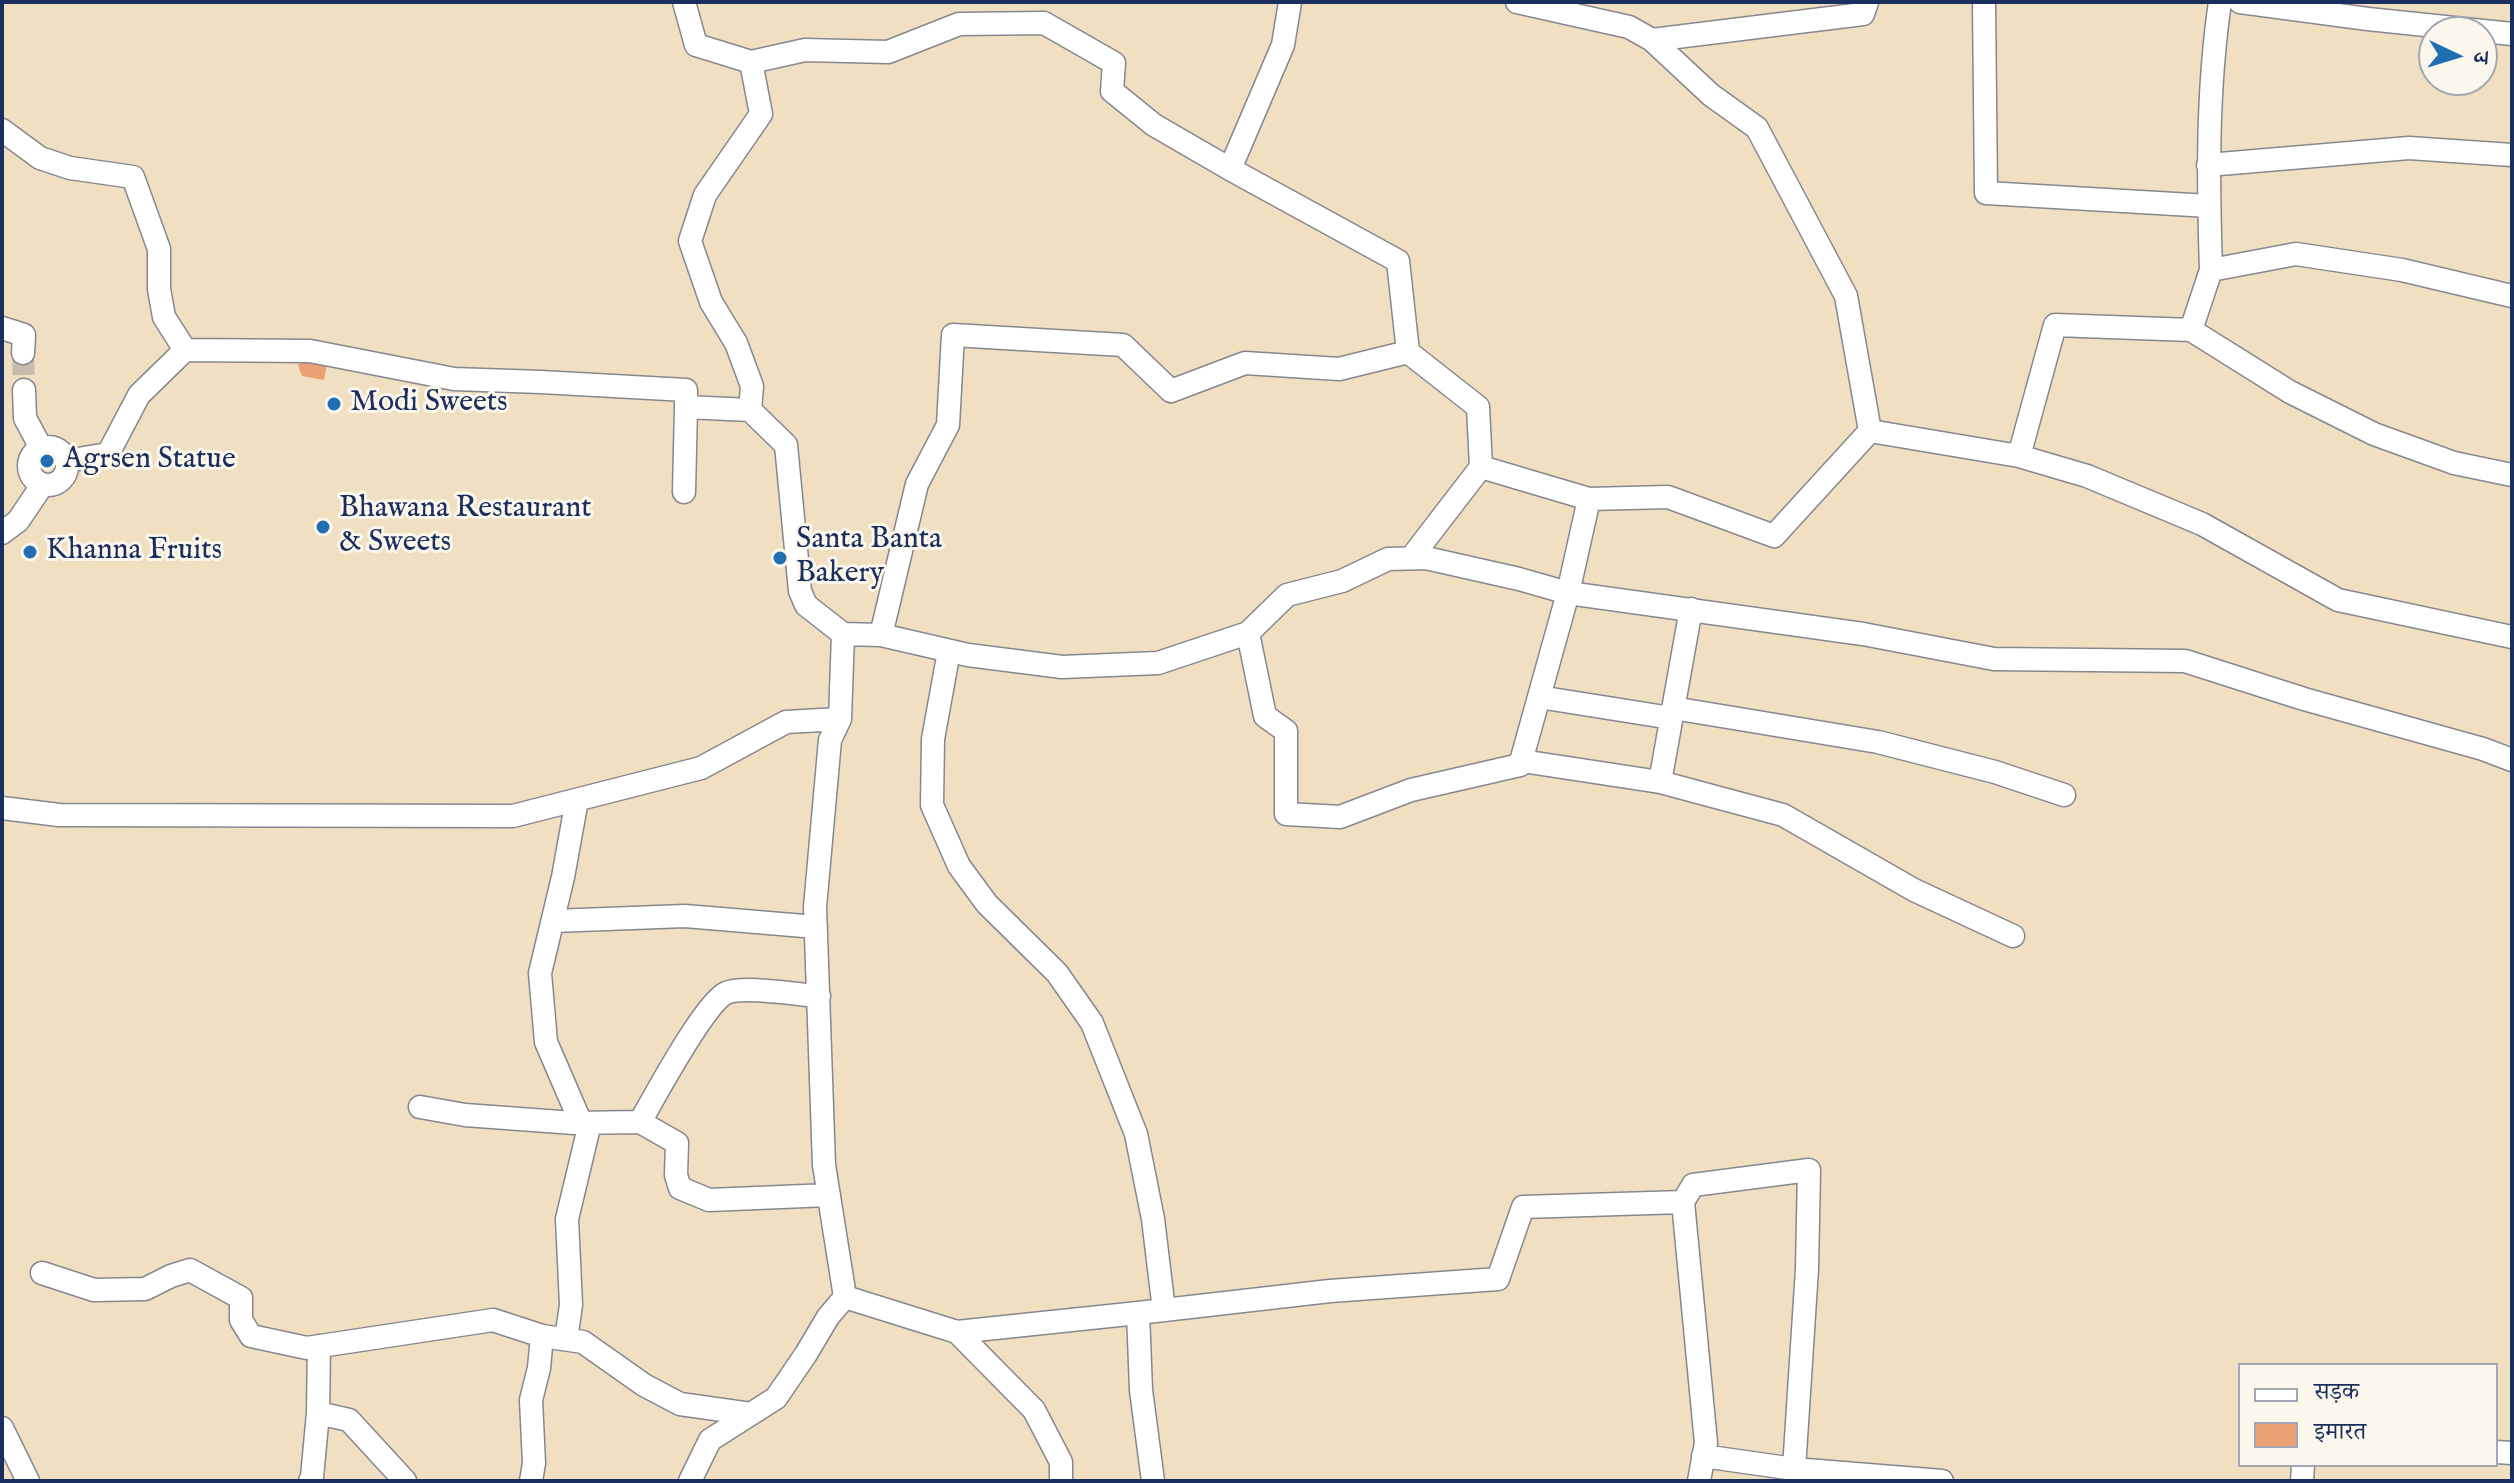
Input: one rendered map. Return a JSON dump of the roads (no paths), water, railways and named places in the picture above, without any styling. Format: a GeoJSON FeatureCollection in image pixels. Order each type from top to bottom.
{"type":"FeatureCollection","features":[{"type":"Feature","properties":{"kind":"street"},"geometry":{"type":"LineString","coordinates":[[684,2],[696,45],[751,62],[805,50],[888,52],[959,24],[1044,23],[1114,63],[1112,91],[1154,125],[1398,261],[1408,352],[1478,407],[1481,467],[1411,558]]}},
{"type":"Feature","properties":{"kind":"street"},"geometry":{"type":"LineString","coordinates":[[1230,169],[1283,45],[1290,2]]}},
{"type":"Feature","properties":{"kind":"street"},"geometry":{"type":"LineString","coordinates":[[1517,2],[1629,27],[1652,40],[1711,95],[1757,128],[1846,296],[1870,431]]}},
{"type":"Feature","properties":{"kind":"street"},"geometry":{"type":"LineString","coordinates":[[1652,40],[1863,14],[1867,2]]}},
{"type":"Feature","properties":{"kind":"street"},"geometry":{"type":"LineString","coordinates":[[1984,2],[1986,193],[2209,206]]}},
{"type":"Feature","properties":{"kind":"street"},"geometry":{"type":"LineString","coordinates":[[2191,330],[2211,270],[2208,165],[2220,2]]}},
{"type":"Feature","properties":{"kind":"street"},"geometry":{"type":"LineString","coordinates":[[2240,2],[2512,34]]}},
{"type":"Feature","properties":{"kind":"street"},"geometry":{"type":"LineString","coordinates":[[750,410],[752,386],[736,343],[711,302],[690,241],[705,195],[761,114],[751,62]]}},
{"type":"Feature","properties":{"kind":"street"},"geometry":{"type":"LineString","coordinates":[[2,130],[40,158],[70,168],[133,177],[159,249],[159,289],[164,317],[185,350]]}},
{"type":"Feature","properties":{"kind":"street"},"geometry":{"type":"LineString","coordinates":[[2208,165],[2409,148],[2512,155]]}},
{"type":"Feature","properties":{"kind":"street"},"geometry":{"type":"LineString","coordinates":[[2211,270],[2296,254],[2402,270],[2512,296]]}},
{"type":"Feature","properties":{"kind":"street"},"geometry":{"type":"LineString","coordinates":[[2019,456],[2055,325],[2191,330],[2290,392],[2374,434],[2454,463],[2512,475]]}},
{"type":"Feature","properties":{"kind":"street"},"geometry":{"type":"LineString","coordinates":[[2,328],[24,335],[23,353]]}},
{"type":"Feature","properties":{"kind":"street"},"geometry":{"type":"LineString","coordinates":[[881,635],[917,484],[948,425],[953,335],[1123,345],[1171,391],[1245,363],[1339,369],[1408,352]]}},
{"type":"Feature","properties":{"kind":"street"},"geometry":{"type":"LineString","coordinates":[[66,461],[108,454],[139,395],[185,350],[310,351],[454,379],[686,390],[684,492]]}},
{"type":"Feature","properties":{"kind":"street"},"geometry":{"type":"LineString","coordinates":[[24,390],[25,418],[41,448]]}},
{"type":"Feature","properties":{"kind":"street"},"geometry":{"type":"LineString","coordinates":[[686,407],[750,410],[786,445],[800,591],[806,605],[843,634],[881,635],[949,651],[1062,667],[1158,663],[1248,633],[1287,595],[1342,581],[1388,559],[1426,558],[1568,593],[1863,634],[1994,659],[2185,661],[2512,760]]}},
{"type":"Feature","properties":{"kind":"street"},"geometry":{"type":"LineString","coordinates":[[1870,431],[2019,456],[2087,476],[2202,524],[2338,600],[2512,637]]}},
{"type":"Feature","properties":{"kind":"street"},"geometry":{"type":"LineString","coordinates":[[1481,467],[1589,499],[1668,497],[1774,536],[1870,431]]}},
{"type":"Feature","properties":{"kind":"street"},"geometry":{"type":"LineString","coordinates":[[47,447],[59,451],[66,461],[61,479],[56,483],[43,484],[34,478],[29,467],[32,456],[47,447]]}},
{"type":"Feature","properties":{"kind":"street"},"geometry":{"type":"LineString","coordinates":[[2,533],[18,521],[43,484]]}},
{"type":"Feature","properties":{"kind":"street"},"geometry":{"type":"LineString","coordinates":[[1248,633],[1265,716],[1286,731],[1286,814],[1340,817],[1411,790],[1520,765],[1568,593],[1589,499]]}},
{"type":"Feature","properties":{"kind":"street"},"geometry":{"type":"LineString","coordinates":[[1660,782],[1691,609]]}},
{"type":"Feature","properties":{"kind":"street"},"geometry":{"type":"LineString","coordinates":[[690,1481],[710,1440],[776,1398],[828,1317],[845,1297],[824,1165],[815,907],[830,740],[840,719],[843,634]]}},
{"type":"Feature","properties":{"kind":"street"},"geometry":{"type":"LineString","coordinates":[[949,651],[933,739],[932,805],[959,866],[987,904],[1057,973],[1092,1023],[1136,1134],[1153,1219],[1164,1310]]}},
{"type":"Feature","properties":{"kind":"street"},"geometry":{"type":"LineString","coordinates":[[1539,697],[1878,742],[1995,772],[2064,795]]}},
{"type":"Feature","properties":{"kind":"street"},"geometry":{"type":"LineString","coordinates":[[2,808],[59,815],[513,816],[701,768],[786,722],[840,719]]}},
{"type":"Feature","properties":{"kind":"street"},"geometry":{"type":"LineString","coordinates":[[1522,761],[1660,782],[1783,815],[1914,890],[2013,936]]}},
{"type":"Feature","properties":{"kind":"street"},"geometry":{"type":"LineString","coordinates":[[566,1339],[571,1305],[567,1219],[585,1123],[546,1042],[540,973],[577,800]]}},
{"type":"Feature","properties":{"kind":"street"},"geometry":{"type":"LineString","coordinates":[[553,921],[685,916],[816,927]]}},
{"type":"Feature","properties":{"kind":"street"},"geometry":{"type":"LineString","coordinates":[[640,1122],[707,1011],[727,993],[749,990],[819,996]]}},
{"type":"Feature","properties":{"kind":"street"},"geometry":{"type":"LineString","coordinates":[[420,1107],[465,1115],[585,1123],[640,1122],[677,1143],[676,1175],[680,1188],[709,1200],[829,1195]]}},
{"type":"Feature","properties":{"kind":"street"},"geometry":{"type":"LineString","coordinates":[[1699,1481],[1706,1443],[1683,1202],[1693,1185],[1809,1170],[1807,1269],[1794,1469]]}},
{"type":"Feature","properties":{"kind":"street"},"geometry":{"type":"LineString","coordinates":[[845,1297],[957,1332],[1330,1291],[1498,1279],[1523,1207],[1683,1202]]}},
{"type":"Feature","properties":{"kind":"street"},"geometry":{"type":"LineString","coordinates":[[42,1273],[94,1290],[145,1289],[190,1270],[241,1298],[241,1320],[251,1336],[307,1348],[493,1320],[542,1336],[583,1342],[644,1385],[680,1404],[751,1414]]}},
{"type":"Feature","properties":{"kind":"street"},"geometry":{"type":"LineString","coordinates":[[1138,1313],[1141,1390],[1153,1481]]}},
{"type":"Feature","properties":{"kind":"street"},"geometry":{"type":"LineString","coordinates":[[957,1332],[1034,1410],[1061,1462],[1061,1481]]}},
{"type":"Feature","properties":{"kind":"street"},"geometry":{"type":"LineString","coordinates":[[531,1481],[534,1463],[531,1400],[539,1368],[542,1336]]}},
{"type":"Feature","properties":{"kind":"street"},"geometry":{"type":"LineString","coordinates":[[310,1481],[318,1413],[319,1346]]}},
{"type":"Feature","properties":{"kind":"street"},"geometry":{"type":"LineString","coordinates":[[318,1413],[349,1420],[405,1481]]}},
{"type":"Feature","properties":{"kind":"street"},"geometry":{"type":"LineString","coordinates":[[2,1428],[28,1481]]}},
{"type":"Feature","properties":{"kind":"street"},"geometry":{"type":"LineString","coordinates":[[1703,1456],[1794,1469],[1942,1481]]}},
{"type":"Feature","properties":{"kind":"tunnel"},"geometry":{"type":"LineString","coordinates":[[23,353],[24,390]]}},
{"type":"Feature","properties":{"kind":"place","name":"Modi Sweets"},"geometry":{"type":"Point","coordinates":[334,404]}},
{"type":"Feature","properties":{"kind":"place","name":"Agrsen Statue"},"geometry":{"type":"Point","coordinates":[47,461]}},
{"type":"Feature","properties":{"kind":"place","name":"Bhawana Restaurant & Sweets"},"geometry":{"type":"Point","coordinates":[323,527]}},
{"type":"Feature","properties":{"kind":"place","name":"Khanna Fruits"},"geometry":{"type":"Point","coordinates":[30,552]}},
{"type":"Feature","properties":{"kind":"place","name":"Santa Banta Bakery"},"geometry":{"type":"Point","coordinates":[780,558]}}]}
